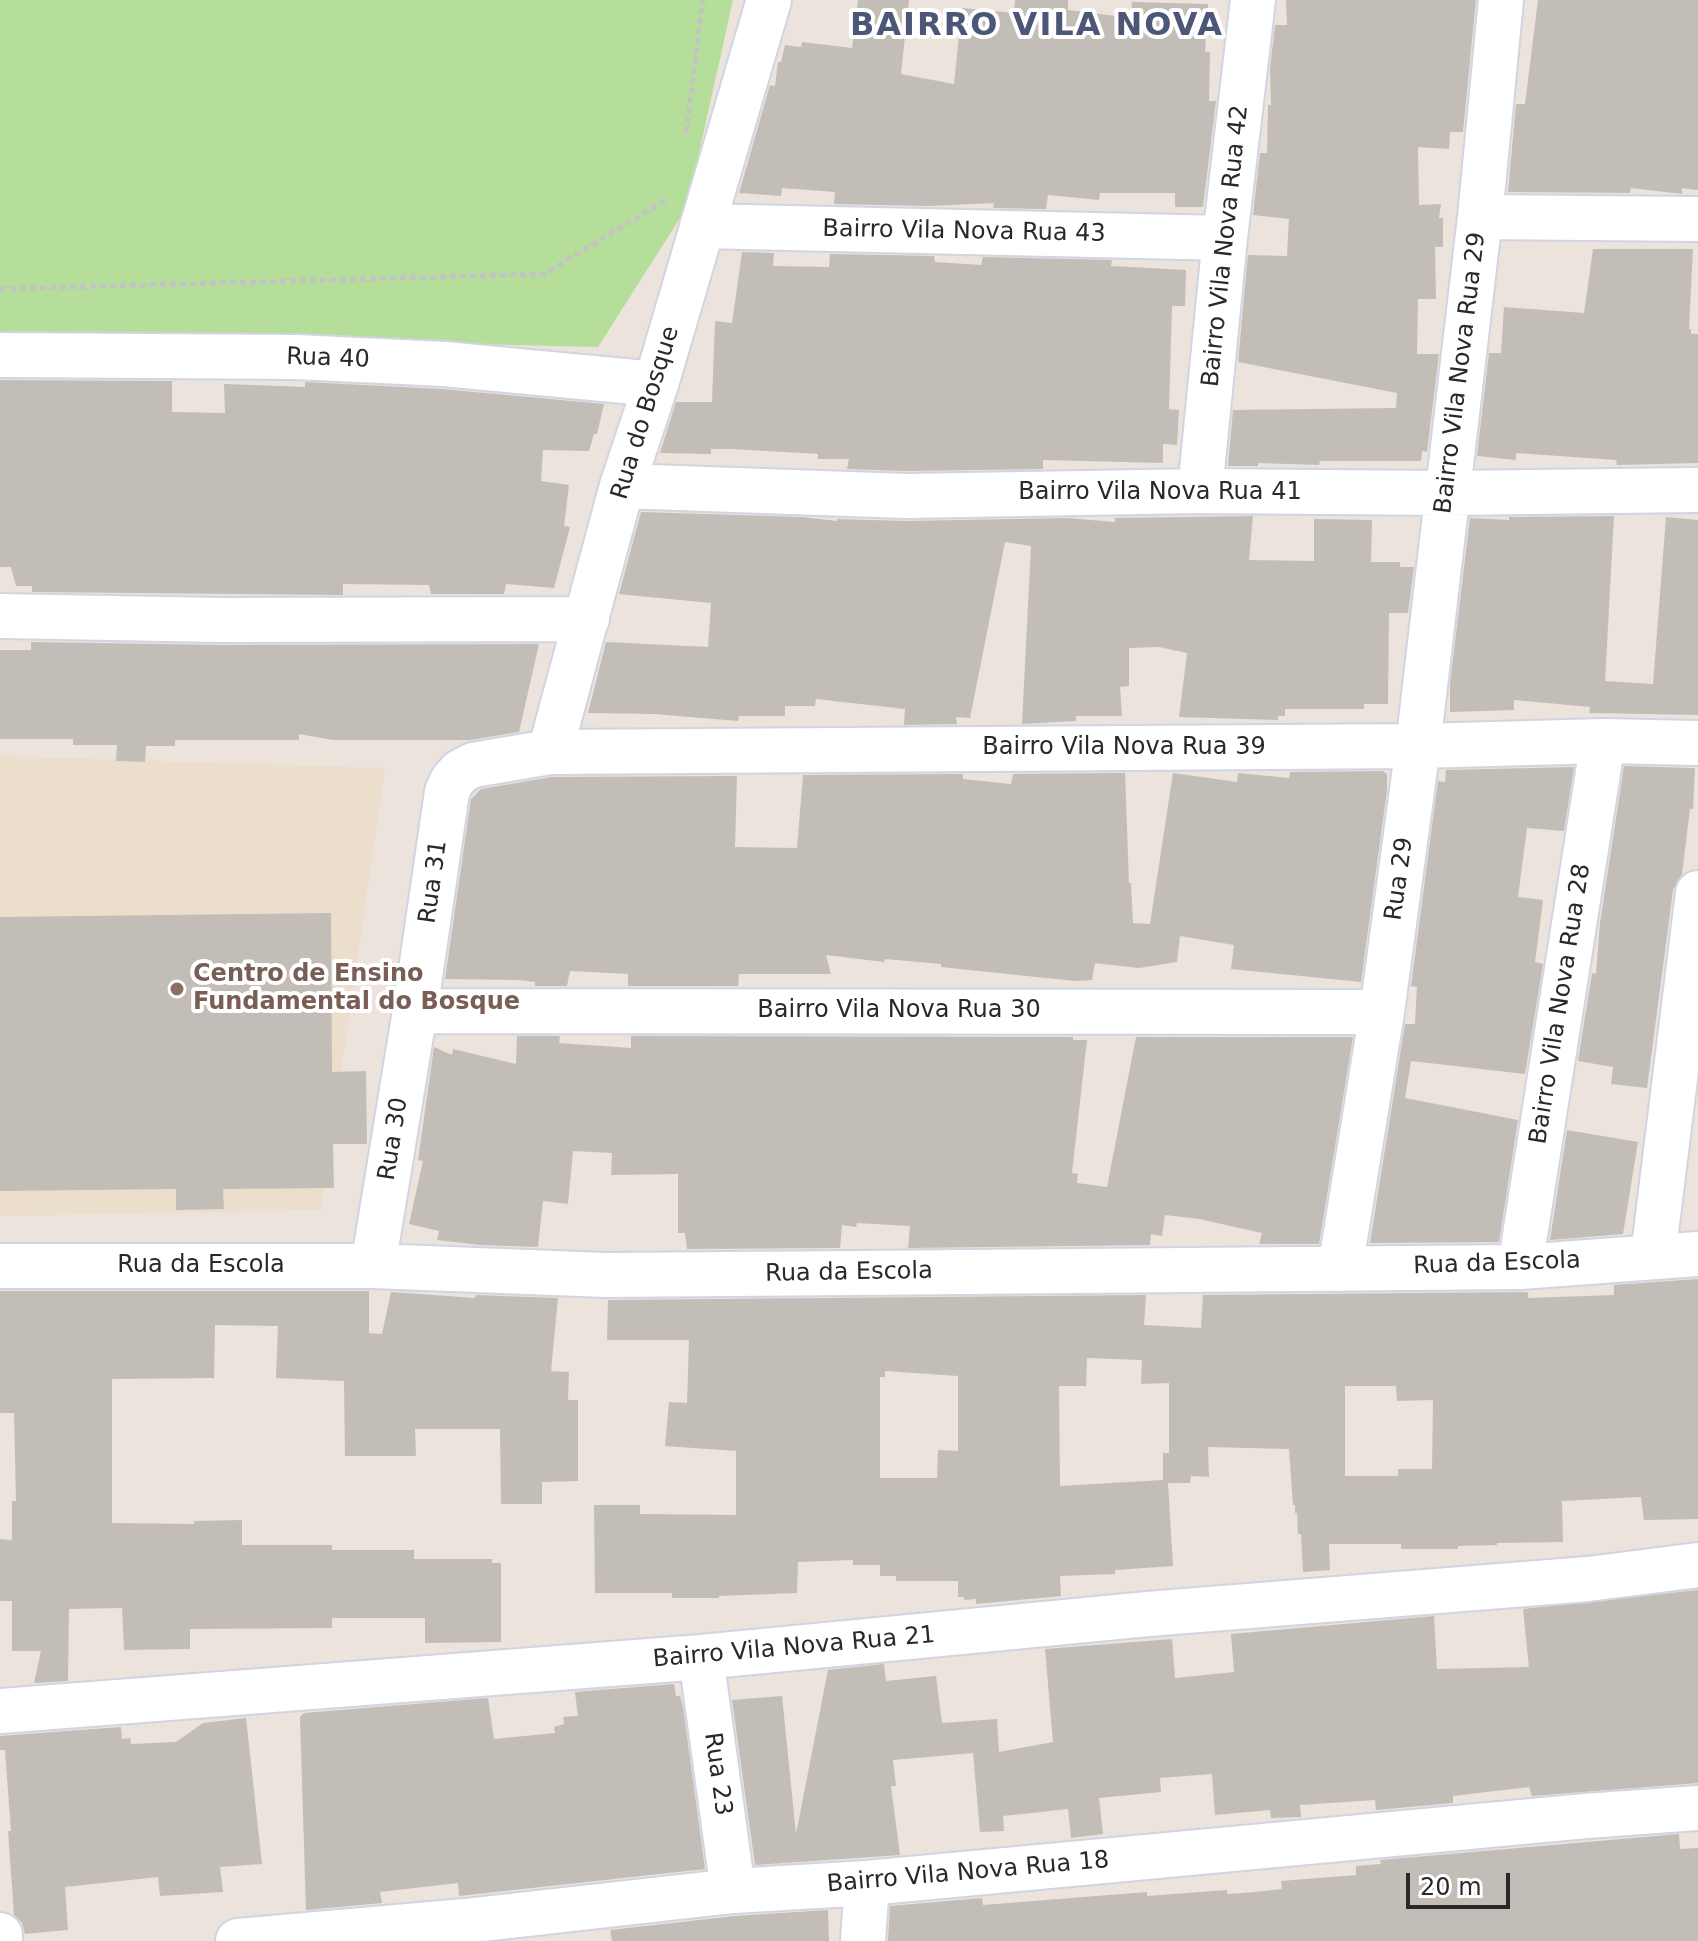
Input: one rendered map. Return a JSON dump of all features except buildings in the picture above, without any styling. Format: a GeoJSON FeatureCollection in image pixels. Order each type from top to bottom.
{"type":"FeatureCollection","features":[{"type":"Feature","properties":{"kind":"street","name":"Rua do Bosque"},"geometry":{"type":"LineString","coordinates":[[550,752],[622,486],[656,384],[690,209],[769,0]]}},
{"type":"Feature","properties":{"kind":"street","name":"Bairro Vila Nova Rua 42"},"geometry":{"type":"LineString","coordinates":[[1200,491],[1253,0]]}},
{"type":"Feature","properties":{"kind":"street","name":"Bairro Vila Nova Rua 29"},"geometry":{"type":"LineString","coordinates":[[1418,746],[1480,217],[1501,0]]}},
{"type":"Feature","properties":{"kind":"street","name":"Bairro Vila Nova Rua 43"},"geometry":{"type":"LineString","coordinates":[[690,209],[1225,238]]}},
{"type":"Feature","properties":{"kind":"street"},"geometry":{"type":"LineString","coordinates":[[1480,217],[1698,219]]}},
{"type":"Feature","properties":{"kind":"street","name":"Rua 40"},"geometry":{"type":"LineString","coordinates":[[0,355],[311,358],[444,364],[656,384]]}},
{"type":"Feature","properties":{"kind":"street","name":"Bairro Vila Nova Rua 41"},"geometry":{"type":"LineString","coordinates":[[622,486],[906,496],[1200,491],[1447,493],[1698,490]]}},
{"type":"Feature","properties":{"kind":"street"},"geometry":{"type":"LineString","coordinates":[[0,616],[221,620],[587,619]]}},
{"type":"Feature","properties":{"kind":"street","name":"Bairro Vila Nova Rua 39"},"geometry":{"type":"LineString","coordinates":[[550,752],[1418,746],[1603,741],[1698,743]]}},
{"type":"Feature","properties":{"kind":"street","name":"Bairro Vila Nova Rua 28"},"geometry":{"type":"LineString","coordinates":[[1520,1267],[1603,741]]}},
{"type":"Feature","properties":{"kind":"street","name":"Rua 29"},"geometry":{"type":"LineString","coordinates":[[1382,1012],[1418,746]]}},
{"type":"Feature","properties":{"kind":"street","name":"Rua 31"},"geometry":{"type":"LineString","coordinates":[[415,1011],[447,792],[452,781],[473,765],[550,752]]}},
{"type":"Feature","properties":{"kind":"street"},"geometry":{"type":"LineString","coordinates":[[1653,1256],[1698,893]]}},
{"type":"Feature","properties":{"kind":"street","name":"Bairro Vila Nova Rua 30"},"geometry":{"type":"LineString","coordinates":[[415,1011],[1382,1012]]}},
{"type":"Feature","properties":{"kind":"street","name":"Rua 30"},"geometry":{"type":"LineString","coordinates":[[373,1266],[415,1011]]}},
{"type":"Feature","properties":{"kind":"street"},"geometry":{"type":"LineString","coordinates":[[1340,1269],[1382,1012]]}},
{"type":"Feature","properties":{"kind":"street","name":"Rua da Escola"},"geometry":{"type":"LineString","coordinates":[[0,1266],[373,1266],[606,1275],[1520,1267],[1698,1254]]}},
{"type":"Feature","properties":{"kind":"street","name":"Bairro Vila Nova Rua 21"},"geometry":{"type":"LineString","coordinates":[[0,1711],[701,1657],[1148,1614],[1588,1579],[1698,1565]]}},
{"type":"Feature","properties":{"kind":"street","name":"Rua 23"},"geometry":{"type":"LineString","coordinates":[[701,1657],[733,1891]]}},
{"type":"Feature","properties":{"kind":"street","name":"Bairro Vila Nova Rua 18"},"geometry":{"type":"LineString","coordinates":[[238,1941],[465,1921],[733,1891],[867,1883],[1491,1824],[1698,1808]]}},
{"type":"Feature","properties":{"kind":"street"},"geometry":{"type":"LineString","coordinates":[[863,1941],[867,1883]]}},
{"type":"Feature","properties":{"kind":"street"},"geometry":{"type":"LineString","coordinates":[[0,1935],[0,1941]]}},
{"type":"Feature","properties":{"kind":"path"},"geometry":{"type":"LineString","coordinates":[[684,148],[703,0]]}},
{"type":"Feature","properties":{"kind":"path"},"geometry":{"type":"LineString","coordinates":[[0,289],[544,274],[690,209]]}},
{"type":"Feature","properties":{"kind":"shaded area","name":"Centro de Ensino Fundamental do Bosque"},"geometry":{"type":"Polygon","coordinates":[[[0,756],[385,768],[321,1210],[0,1216],[0,756]]]}},
{"type":"Feature","properties":{"kind":"green space"},"geometry":{"type":"Polygon","coordinates":[[[0,0],[733,0],[687,207],[598,347],[0,333],[0,0]]]}},
{"type":"Feature","properties":{"kind":"place","name":"Centro de Ensino Fundamental do Bosque"},"geometry":{"type":"Point","coordinates":[177,989]}},
{"type":"Feature","properties":{"kind":"district","name":"BAIRRO VILA NOVA"},"geometry":{"type":"Point","coordinates":[1037,27]}}]}
